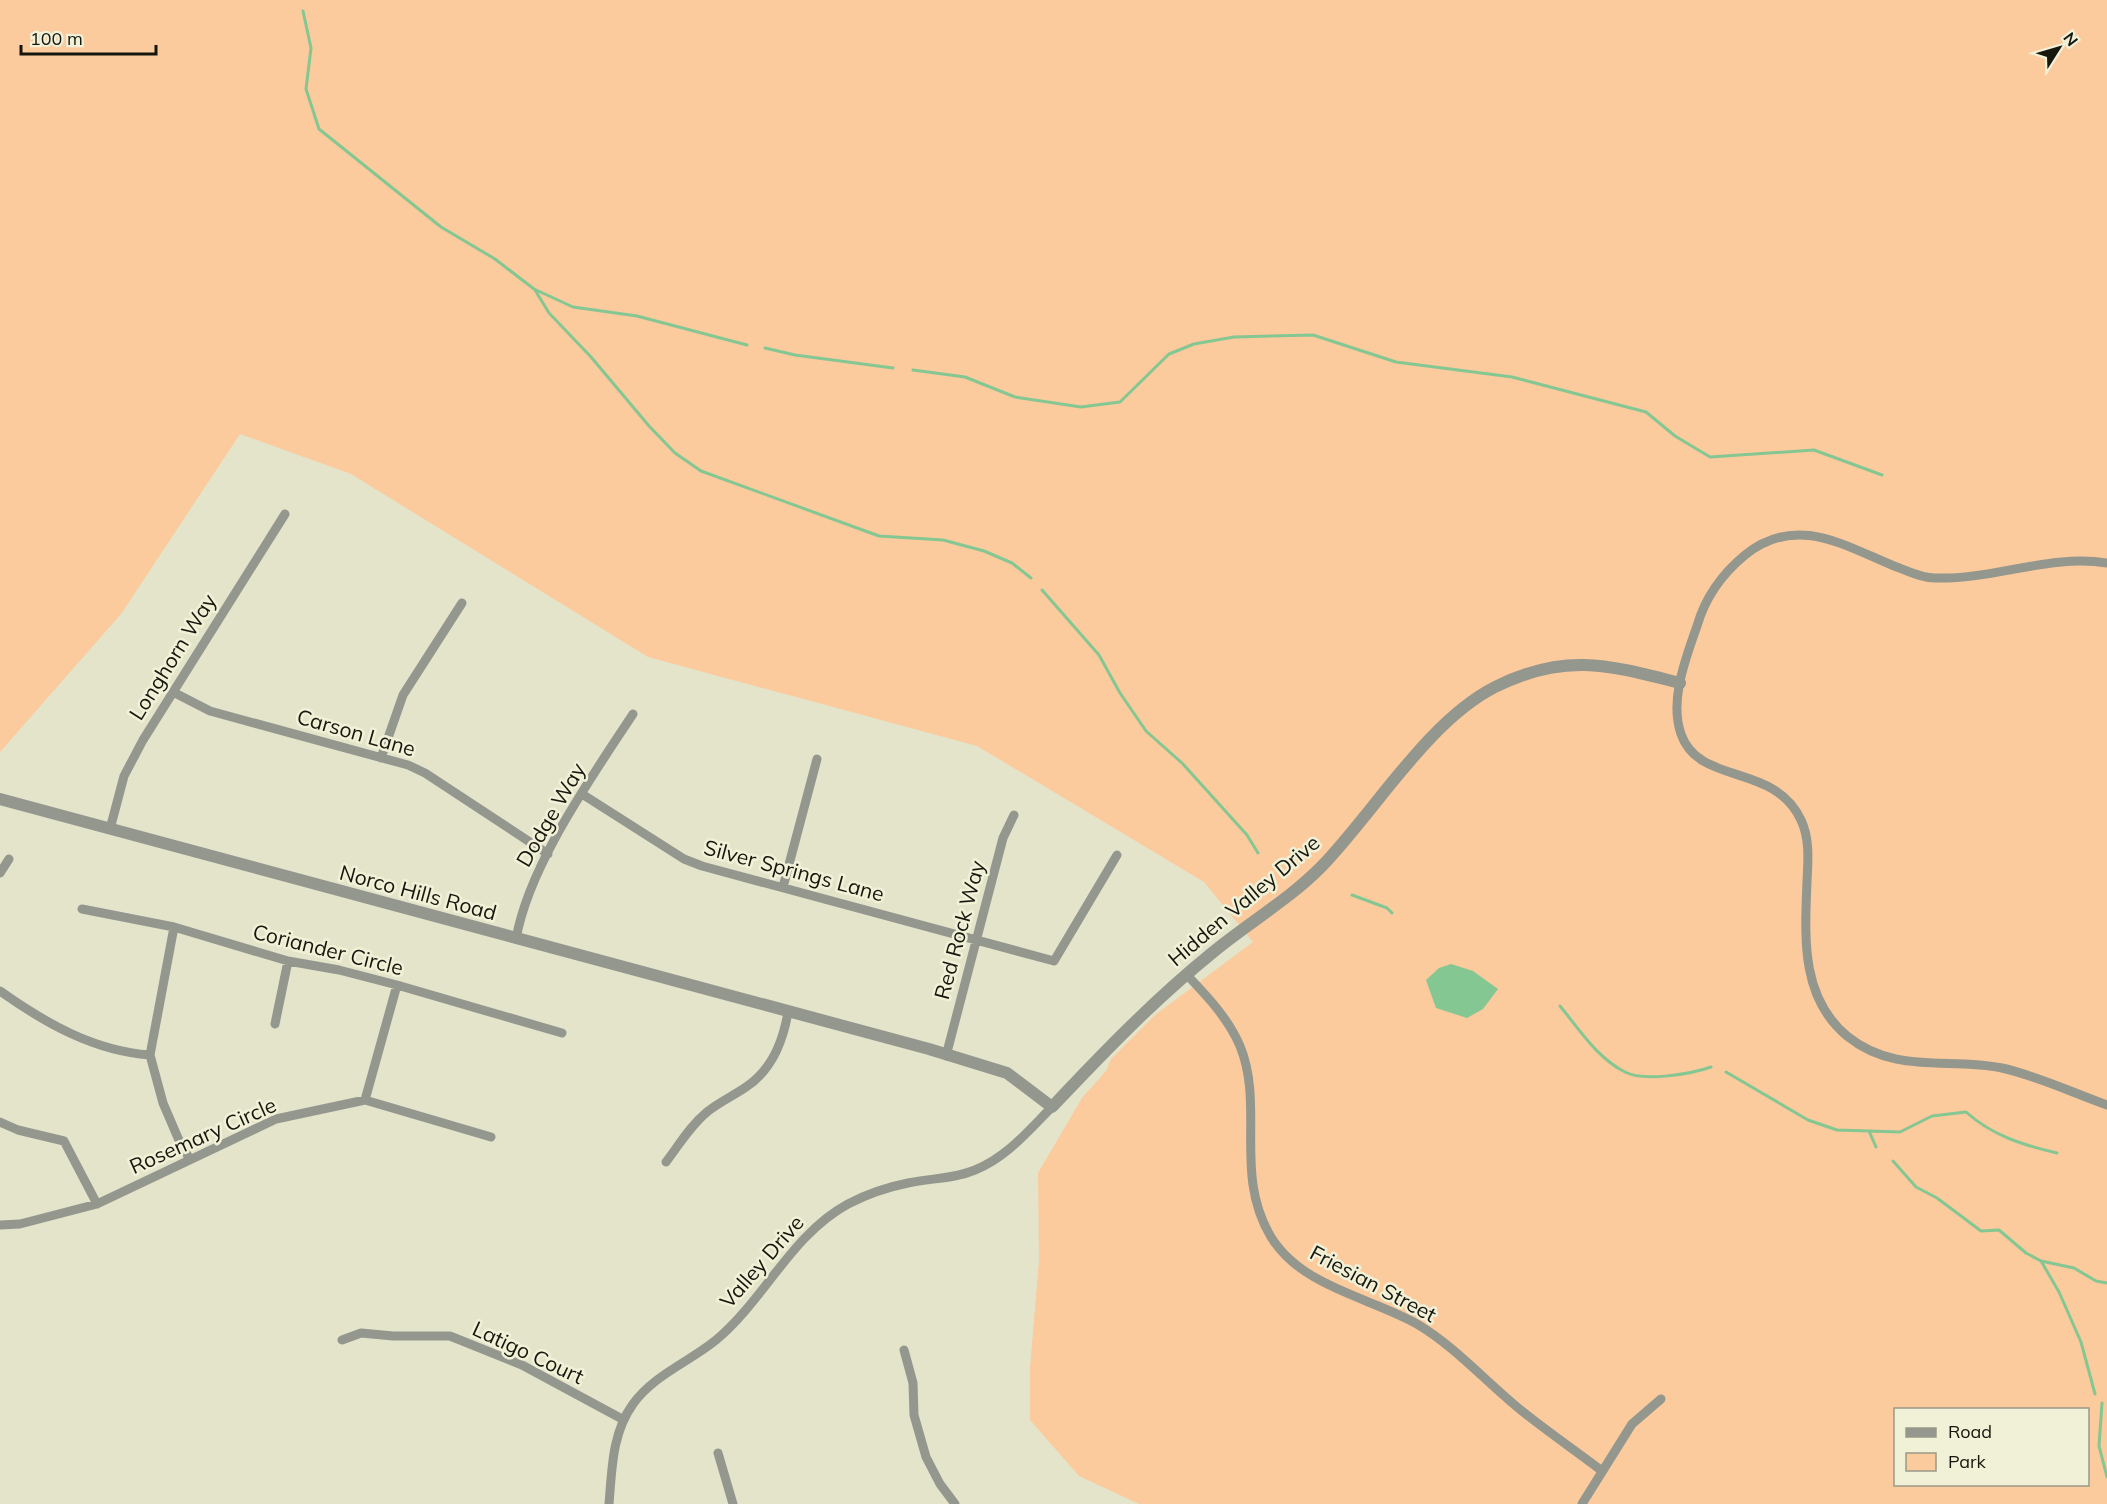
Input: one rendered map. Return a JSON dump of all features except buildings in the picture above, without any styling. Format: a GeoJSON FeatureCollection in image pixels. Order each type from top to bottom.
{"type":"FeatureCollection","features":[{"type":"Feature","properties":{"kind":"street","name":"Longhorn Way"},"geometry":{"type":"LineString","coordinates":[[110,829],[124,776],[173,692],[285,513]]}},
{"type":"Feature","properties":{"kind":"street"},"geometry":{"type":"LineString","coordinates":[[2107,563],[2072,560],[1958,577],[1926,578],[1864,551],[1815,535],[1774,538],[1755,547],[1734,564],[1717,584],[1701,613],[1680,683],[1678,723],[1682,738],[1698,757],[1719,770],[1757,780],[1773,787],[1788,799],[1802,822],[1808,850],[1806,930],[1808,970],[1822,1005],[1848,1037],[1875,1053],[1894,1059],[1934,1065],[2007,1069],[2107,1105]]}},
{"type":"Feature","properties":{"kind":"street"},"geometry":{"type":"LineString","coordinates":[[381,758],[403,695],[462,603]]}},
{"type":"Feature","properties":{"kind":"street","name":"Hidden Valley Drive"},"geometry":{"type":"LineString","coordinates":[[1052,1107],[1109,1046],[1186,974],[1322,867],[1445,722],[1472,700],[1529,673],[1570,665],[1617,666],[1680,683]]}},
{"type":"Feature","properties":{"kind":"street","name":"Carson Lane"},"geometry":{"type":"LineString","coordinates":[[173,692],[210,711],[381,758],[425,773],[548,854]]}},
{"type":"Feature","properties":{"kind":"street","name":"Dodge Way"},"geometry":{"type":"LineString","coordinates":[[516,939],[528,895],[548,854],[582,794],[633,714]]}},
{"type":"Feature","properties":{"kind":"street"},"geometry":{"type":"LineString","coordinates":[[783,887],[817,759]]}},
{"type":"Feature","properties":{"kind":"street","name":"Silver Springs Lane"},"geometry":{"type":"LineString","coordinates":[[582,794],[684,860],[1054,961],[1117,855]]}},
{"type":"Feature","properties":{"kind":"street","name":"Norco Hills Road"},"geometry":{"type":"LineString","coordinates":[[0,799],[946,1056]]}},
{"type":"Feature","properties":{"kind":"street","name":"Red Rock Way"},"geometry":{"type":"LineString","coordinates":[[946,1056],[1003,838],[1014,815]]}},
{"type":"Feature","properties":{"kind":"street"},"geometry":{"type":"LineString","coordinates":[[0,873],[9,859]]}},
{"type":"Feature","properties":{"kind":"street","name":"Coriander Circle"},"geometry":{"type":"LineString","coordinates":[[82,909],[174,927],[288,961],[339,970],[397,985],[562,1033]]}},
{"type":"Feature","properties":{"kind":"street"},"geometry":{"type":"LineString","coordinates":[[174,927],[150,1055],[163,1103],[189,1158]]}},
{"type":"Feature","properties":{"kind":"street"},"geometry":{"type":"LineString","coordinates":[[275,1024],[288,961]]}},
{"type":"Feature","properties":{"kind":"street","name":"Friesian Street"},"geometry":{"type":"LineString","coordinates":[[1186,974],[1229,1023],[1241,1048],[1247,1075],[1251,1183],[1259,1211],[1271,1237],[1286,1256],[1334,1287],[1417,1324],[1452,1350],[1522,1411],[1602,1471]]}},
{"type":"Feature","properties":{"kind":"street"},"geometry":{"type":"LineString","coordinates":[[365,1100],[397,985]]}},
{"type":"Feature","properties":{"kind":"street"},"geometry":{"type":"LineString","coordinates":[[0,991],[66,1033],[119,1053],[150,1055]]}},
{"type":"Feature","properties":{"kind":"street"},"geometry":{"type":"LineString","coordinates":[[666,1162],[692,1125],[726,1098],[747,1087],[765,1070],[778,1051],[788,1012]]}},
{"type":"Feature","properties":{"kind":"street"},"geometry":{"type":"LineString","coordinates":[[946,1056],[1007,1073],[1052,1107]]}},
{"type":"Feature","properties":{"kind":"street","name":"Rosemary Circle"},"geometry":{"type":"LineString","coordinates":[[0,1225],[20,1224],[98,1204],[189,1158],[276,1119],[365,1100],[491,1137]]}},
{"type":"Feature","properties":{"kind":"street","name":"Valley Drive"},"geometry":{"type":"LineString","coordinates":[[609,1504],[614,1448],[624,1420],[634,1403],[651,1386],[716,1340],[737,1320],[812,1228],[830,1215],[872,1193],[975,1170],[996,1160],[1052,1107]]}},
{"type":"Feature","properties":{"kind":"street"},"geometry":{"type":"LineString","coordinates":[[0,1122],[18,1130],[64,1141],[98,1204]]}},
{"type":"Feature","properties":{"kind":"street","name":"Latigo Court"},"geometry":{"type":"LineString","coordinates":[[342,1340],[361,1333],[393,1336],[450,1336],[522,1365],[624,1420]]}},
{"type":"Feature","properties":{"kind":"street"},"geometry":{"type":"LineString","coordinates":[[904,1350],[913,1383],[914,1414],[926,1457],[940,1484],[955,1504]]}},
{"type":"Feature","properties":{"kind":"street"},"geometry":{"type":"LineString","coordinates":[[1582,1504],[1632,1424],[1661,1399]]}},
{"type":"Feature","properties":{"kind":"street"},"geometry":{"type":"LineString","coordinates":[[718,1453],[733,1504]]}},
{"type":"Feature","properties":{"kind":"green space"},"geometry":{"type":"Polygon","coordinates":[[[0,0],[2107,0],[2107,1504],[1139,1504],[1079,1476],[1030,1420],[1030,1368],[1039,1260],[1038,1173],[1082,1098],[1106,1071],[1111,1059],[1155,1015],[1253,942],[1204,882],[977,746],[648,657],[351,474],[240,434],[121,614],[0,752],[0,0]]]}},
{"type":"Feature","properties":{"kind":"shaded area"},"geometry":{"type":"Polygon","coordinates":[[[1451,964],[1473,971],[1498,989],[1483,1009],[1467,1018],[1436,1008],[1426,980],[1439,968],[1451,964]]]}},
{"type":"Feature","properties":{"kind":"waterway"},"geometry":{"type":"LineString","coordinates":[[303,11],[311,48],[306,89],[319,129],[441,227],[495,259],[534,289],[573,307],[637,316],[747,345]]}},
{"type":"Feature","properties":{"kind":"waterway"},"geometry":{"type":"LineString","coordinates":[[535,290],[549,313],[591,357],[649,426],[675,453],[701,471],[879,536],[943,540],[984,551],[1012,563],[1031,578]]}},
{"type":"Feature","properties":{"kind":"waterway"},"geometry":{"type":"LineString","coordinates":[[913,370],[965,377],[1015,397],[1081,407],[1120,402],[1169,354],[1194,344],[1234,337],[1313,335],[1396,362],[1512,377],[1646,412],[1675,436],[1710,457],[1814,450],[1882,475]]}},
{"type":"Feature","properties":{"kind":"waterway"},"geometry":{"type":"LineString","coordinates":[[765,348],[795,355],[893,368]]}},
{"type":"Feature","properties":{"kind":"waterway"},"geometry":{"type":"LineString","coordinates":[[1042,590],[1099,655],[1120,693],[1146,731],[1182,763],[1247,835],[1258,853]]}},
{"type":"Feature","properties":{"kind":"waterway"},"geometry":{"type":"LineString","coordinates":[[1352,895],[1387,908],[1392,913]]}},
{"type":"Feature","properties":{"kind":"waterway"},"geometry":{"type":"LineString","coordinates":[[1560,1006],[1597,1051],[1625,1072],[1655,1077],[1711,1067]]}},
{"type":"Feature","properties":{"kind":"waterway"},"geometry":{"type":"LineString","coordinates":[[1726,1072],[1808,1120],[1837,1130],[1900,1132],[1932,1116],[1966,1112],[2009,1139],[2057,1153]]}},
{"type":"Feature","properties":{"kind":"waterway"},"geometry":{"type":"LineString","coordinates":[[1869,1131],[1876,1147]]}},
{"type":"Feature","properties":{"kind":"waterway"},"geometry":{"type":"LineString","coordinates":[[1893,1161],[1916,1187],[1937,1198],[1981,1231],[1999,1230],[2026,1253],[2041,1261],[2074,1268],[2096,1281],[2107,1283]]}},
{"type":"Feature","properties":{"kind":"waterway"},"geometry":{"type":"LineString","coordinates":[[2041,1261],[2059,1292],[2081,1342],[2095,1394]]}},
{"type":"Feature","properties":{"kind":"waterway"},"geometry":{"type":"LineString","coordinates":[[2102,1403],[2099,1446],[2107,1477]]}}]}
